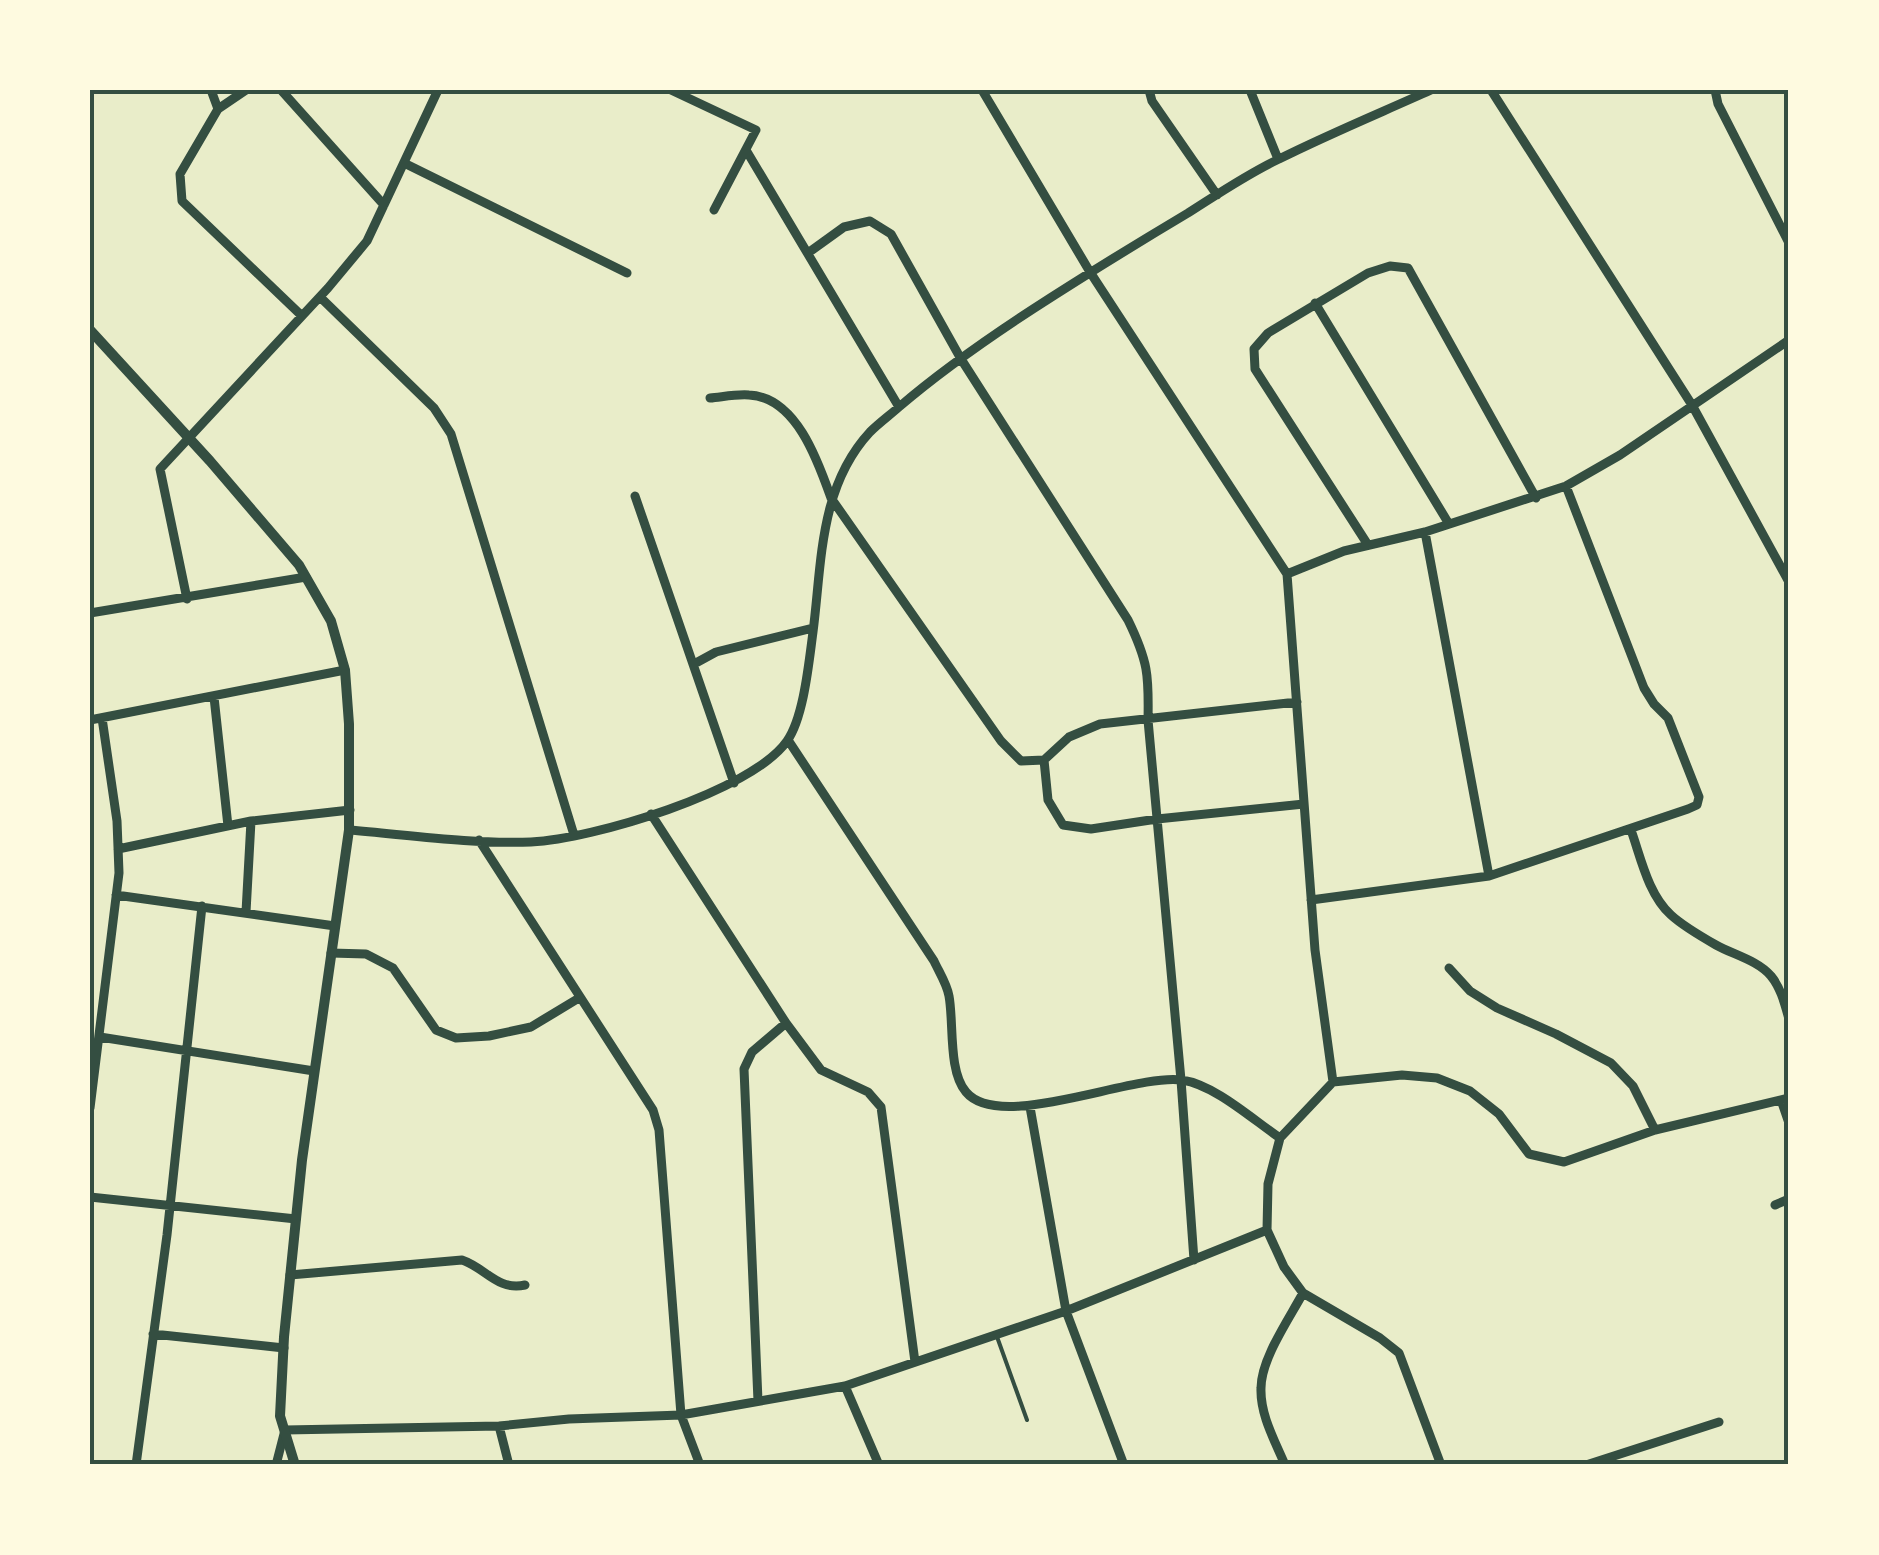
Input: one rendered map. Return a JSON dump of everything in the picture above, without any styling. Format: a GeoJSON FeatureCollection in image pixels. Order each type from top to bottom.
{"type":"FeatureCollection","features":[{"type":"Feature","properties":{"kind":"street"},"geometry":{"type":"LineString","coordinates":[[212,90],[218,109]]}},
{"type":"Feature","properties":{"kind":"street"},"geometry":{"type":"LineString","coordinates":[[246,90],[218,109],[180,174],[182,201],[302,316]]}},
{"type":"Feature","properties":{"kind":"street"},"geometry":{"type":"LineString","coordinates":[[281,90],[384,205]]}},
{"type":"Feature","properties":{"kind":"street"},"geometry":{"type":"LineString","coordinates":[[187,598],[160,468],[367,242],[438,90]]}},
{"type":"Feature","properties":{"kind":"street"},"geometry":{"type":"LineString","coordinates":[[670,90],[756,130],[714,210]]}},
{"type":"Feature","properties":{"kind":"street"},"geometry":{"type":"LineString","coordinates":[[982,90],[1090,272],[1287,574],[1315,950],[1333,1082]]}},
{"type":"Feature","properties":{"kind":"street"},"geometry":{"type":"LineString","coordinates":[[1149,90],[1152,101],[1217,195]]}},
{"type":"Feature","properties":{"kind":"street"},"geometry":{"type":"LineString","coordinates":[[1250,90],[1278,159]]}},
{"type":"Feature","properties":{"kind":"street"},"geometry":{"type":"LineString","coordinates":[[349,830],[533,842],[598,831],[651,814],[734,783],[760,768],[788,740],[802,702],[818,561],[832,498],[842,471],[870,432],[961,359],[1090,272],[1278,159],[1431,90]]}},
{"type":"Feature","properties":{"kind":"street"},"geometry":{"type":"LineString","coordinates":[[1490,90],[1692,405],[1789,582]]}},
{"type":"Feature","properties":{"kind":"street"},"geometry":{"type":"LineString","coordinates":[[1715,90],[1718,104],[1789,243]]}},
{"type":"Feature","properties":{"kind":"street"},"geometry":{"type":"LineString","coordinates":[[746,150],[899,407]]}},
{"type":"Feature","properties":{"kind":"street"},"geometry":{"type":"LineString","coordinates":[[404,163],[627,273]]}},
{"type":"Feature","properties":{"kind":"street"},"geometry":{"type":"LineString","coordinates":[[808,253],[844,228],[870,221],[891,234],[961,359],[1141,646],[1149,674],[1148,720],[1194,1260]]}},
{"type":"Feature","properties":{"kind":"street"},"geometry":{"type":"LineString","coordinates":[[1368,545],[1255,369],[1254,349],[1268,333],[1315,304],[1368,273],[1390,266],[1408,268],[1536,498]]}},
{"type":"Feature","properties":{"kind":"street"},"geometry":{"type":"LineString","coordinates":[[320,297],[434,408],[451,434],[574,835]]}},
{"type":"Feature","properties":{"kind":"street"},"geometry":{"type":"LineString","coordinates":[[1315,304],[1450,524]]}},
{"type":"Feature","properties":{"kind":"street"},"geometry":{"type":"LineString","coordinates":[[90,330],[299,565],[330,621],[344,670],[349,724],[349,830],[302,1160],[284,1348],[280,1416],[295,1465]]}},
{"type":"Feature","properties":{"kind":"street"},"geometry":{"type":"LineString","coordinates":[[1287,574],[1344,551],[1425,532],[1566,486],[1620,455],[1789,340]]}},
{"type":"Feature","properties":{"kind":"street"},"geometry":{"type":"LineString","coordinates":[[710,398],[752,394],[786,409],[815,452],[832,498],[1000,741],[1021,760],[1044,760],[1069,737],[1100,724],[1296,702]]}},
{"type":"Feature","properties":{"kind":"street"},"geometry":{"type":"LineString","coordinates":[[1312,900],[1489,876],[1696,805],[1698,797],[1668,718],[1644,688],[1566,486]]}},
{"type":"Feature","properties":{"kind":"street"},"geometry":{"type":"LineString","coordinates":[[635,496],[734,783]]}},
{"type":"Feature","properties":{"kind":"street"},"geometry":{"type":"LineString","coordinates":[[1425,532],[1489,876]]}},
{"type":"Feature","properties":{"kind":"street"},"geometry":{"type":"LineString","coordinates":[[90,613],[306,578]]}},
{"type":"Feature","properties":{"kind":"street"},"geometry":{"type":"LineString","coordinates":[[694,664],[716,652],[813,628]]}},
{"type":"Feature","properties":{"kind":"street"},"geometry":{"type":"LineString","coordinates":[[90,720],[344,670]]}},
{"type":"Feature","properties":{"kind":"street"},"geometry":{"type":"LineString","coordinates":[[214,697],[228,826]]}},
{"type":"Feature","properties":{"kind":"street"},"geometry":{"type":"LineString","coordinates":[[90,1108],[116,895],[118,848],[102,718]]}},
{"type":"Feature","properties":{"kind":"street"},"geometry":{"type":"LineString","coordinates":[[788,740],[934,960],[948,992],[957,1074],[968,1095],[991,1105],[1030,1107],[1154,1081],[1180,1080],[1205,1086],[1280,1138]]}},
{"type":"Feature","properties":{"kind":"street"},"geometry":{"type":"LineString","coordinates":[[1044,760],[1048,800],[1063,825],[1091,830],[1304,804]]}},
{"type":"Feature","properties":{"kind":"street"},"geometry":{"type":"LineString","coordinates":[[118,848],[251,821],[350,810]]}},
{"type":"Feature","properties":{"kind":"street"},"geometry":{"type":"LineString","coordinates":[[651,814],[786,1023],[821,1070],[868,1092],[881,1108],[915,1362]]}},
{"type":"Feature","properties":{"kind":"street"},"geometry":{"type":"LineString","coordinates":[[246,912],[251,821]]}},
{"type":"Feature","properties":{"kind":"street"},"geometry":{"type":"LineString","coordinates":[[1631,830],[1648,879],[1671,915],[1770,975],[1789,1020]]}},
{"type":"Feature","properties":{"kind":"street"},"geometry":{"type":"LineString","coordinates":[[479,840],[653,1110],[659,1130],[681,1415],[700,1465]]}},
{"type":"Feature","properties":{"kind":"street"},"geometry":{"type":"LineString","coordinates":[[116,895],[336,926]]}},
{"type":"Feature","properties":{"kind":"street"},"geometry":{"type":"LineString","coordinates":[[136,1465],[170,1204],[202,906]]}},
{"type":"Feature","properties":{"kind":"street"},"geometry":{"type":"LineString","coordinates":[[331,954],[366,954],[393,968],[436,1030],[456,1038],[530,1027],[579,998]]}},
{"type":"Feature","properties":{"kind":"street"},"geometry":{"type":"LineString","coordinates":[[1449,968],[1470,991],[1497,1008],[1611,1063],[1633,1086],[1655,1130]]}},
{"type":"Feature","properties":{"kind":"street"},"geometry":{"type":"LineString","coordinates":[[758,1402],[744,1069],[752,1052],[786,1023]]}},
{"type":"Feature","properties":{"kind":"street"},"geometry":{"type":"LineString","coordinates":[[100,1036],[314,1070]]}},
{"type":"Feature","properties":{"kind":"street"},"geometry":{"type":"LineString","coordinates":[[1442,1465],[1399,1353],[1303,1293],[1284,1267],[1267,1230],[1268,1184],[1280,1138],[1333,1082],[1402,1075],[1437,1078],[1470,1092],[1498,1114],[1528,1154],[1564,1162],[1655,1130],[1785,1099],[1789,1123]]}},
{"type":"Feature","properties":{"kind":"street"},"geometry":{"type":"LineString","coordinates":[[1030,1107],[1066,1311],[1124,1465]]}},
{"type":"Feature","properties":{"kind":"street"},"geometry":{"type":"LineString","coordinates":[[90,1197],[296,1218]]}},
{"type":"Feature","properties":{"kind":"street"},"geometry":{"type":"LineString","coordinates":[[1775,1206],[1789,1199]]}},
{"type":"Feature","properties":{"kind":"street"},"geometry":{"type":"LineString","coordinates":[[285,1430],[499,1426],[681,1415],[845,1386],[1066,1311],[1267,1230]]}},
{"type":"Feature","properties":{"kind":"street"},"geometry":{"type":"LineString","coordinates":[[290,1275],[462,1260],[474,1264],[502,1286],[525,1285]]}},
{"type":"Feature","properties":{"kind":"street"},"geometry":{"type":"LineString","coordinates":[[1285,1465],[1266,1420],[1260,1388],[1267,1360],[1303,1293]]}},
{"type":"Feature","properties":{"kind":"street"},"geometry":{"type":"LineString","coordinates":[[154,1334],[284,1348]]}},
{"type":"Feature","properties":{"kind":"street"},"geometry":{"type":"LineString","coordinates":[[845,1386],[879,1465]]}},
{"type":"Feature","properties":{"kind":"street"},"geometry":{"type":"LineString","coordinates":[[1586,1465],[1719,1422]]}},
{"type":"Feature","properties":{"kind":"street"},"geometry":{"type":"LineString","coordinates":[[499,1426],[509,1465]]}},
{"type":"Feature","properties":{"kind":"street"},"geometry":{"type":"LineString","coordinates":[[276,1465],[285,1430]]}},
{"type":"Feature","properties":{"kind":"lane"},"geometry":{"type":"LineString","coordinates":[[996,1334],[1028,1420]]}}]}
